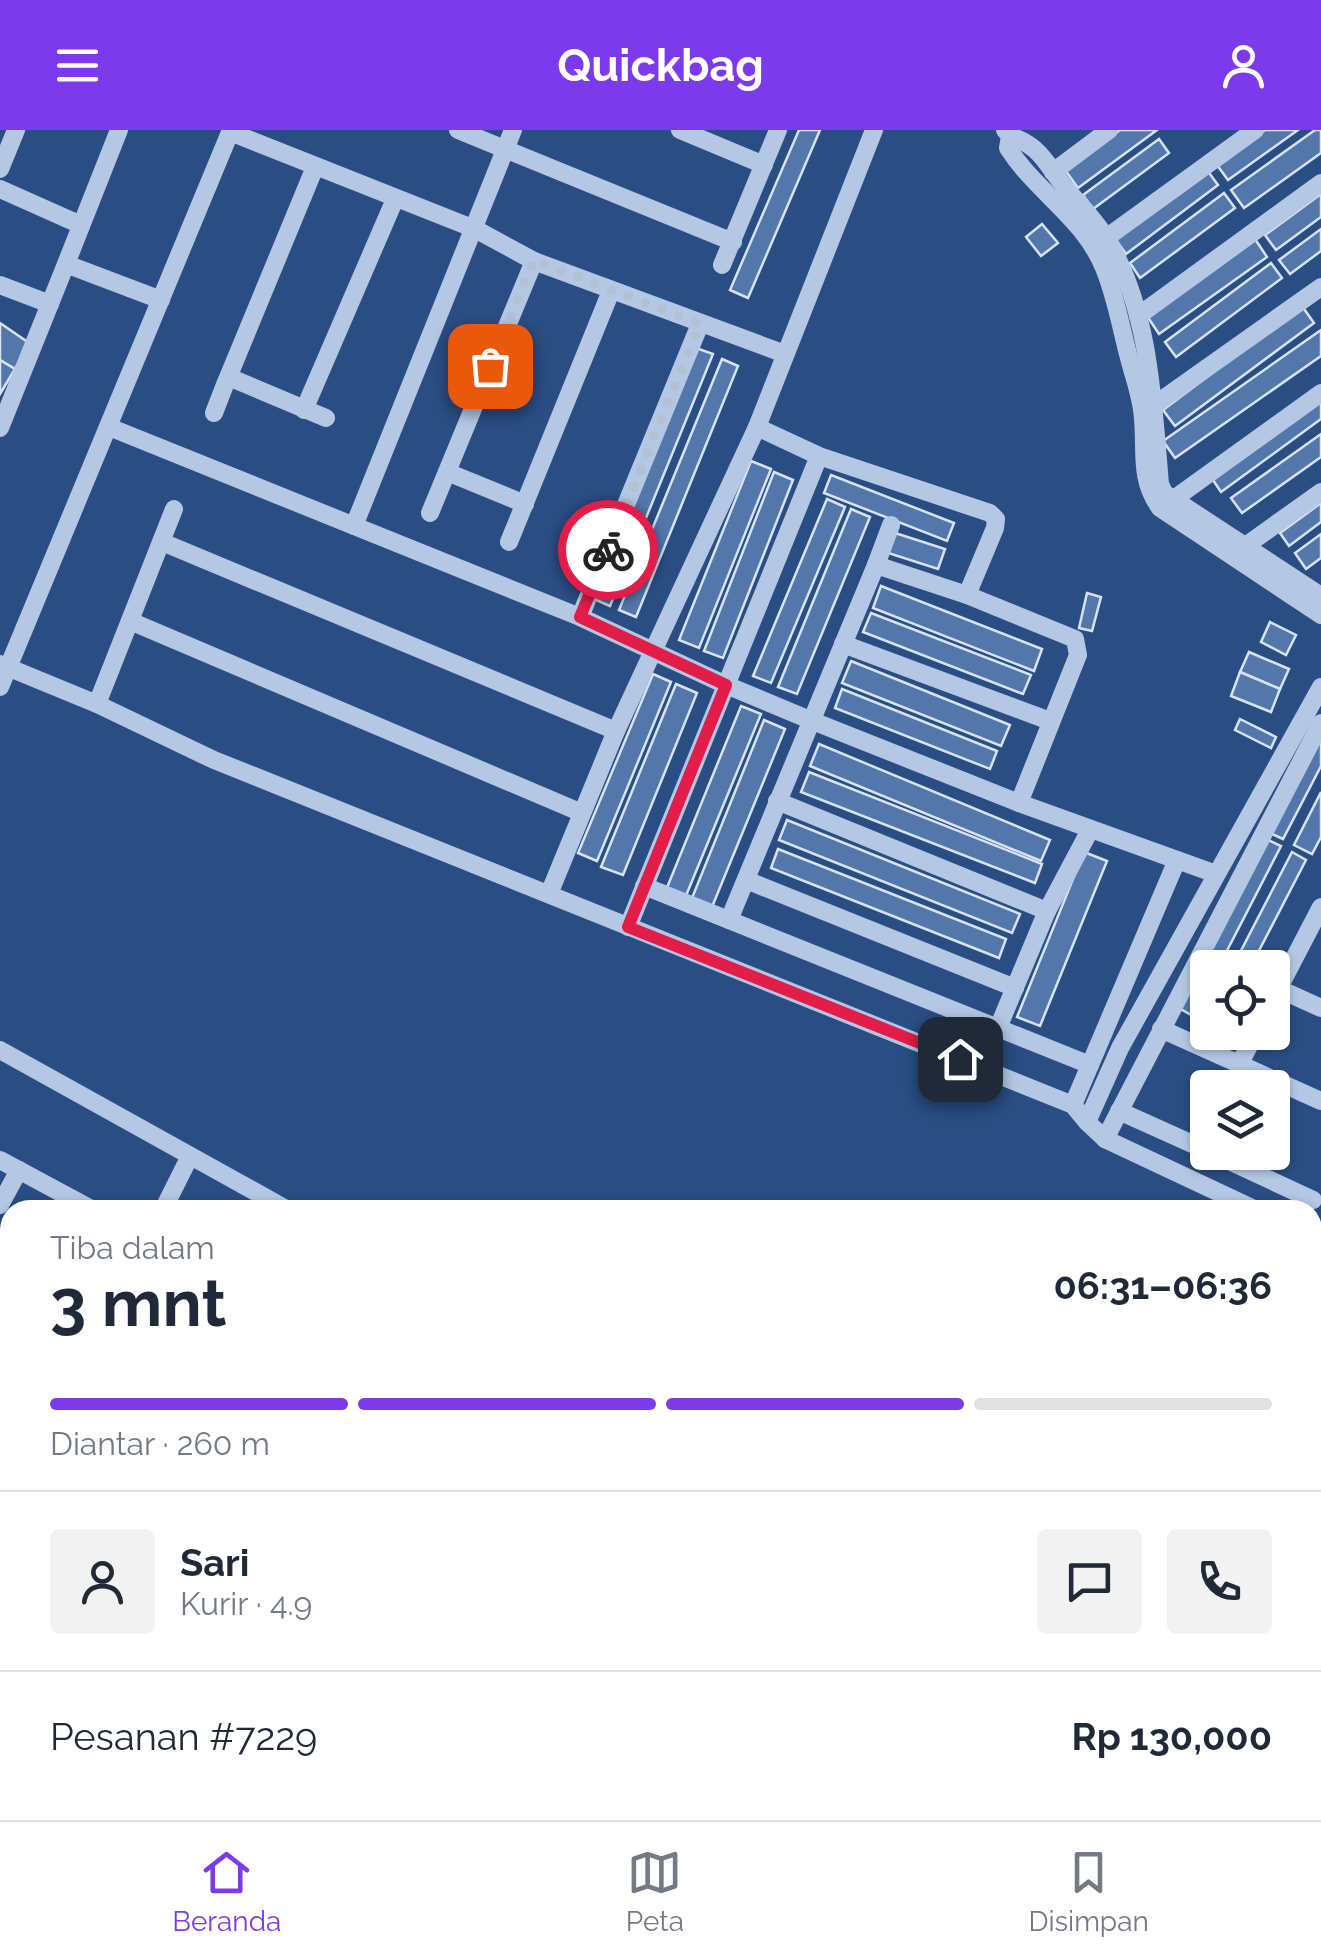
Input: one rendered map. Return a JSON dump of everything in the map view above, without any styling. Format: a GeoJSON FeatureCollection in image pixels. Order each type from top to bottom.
{"type":"FeatureCollection","features":[{"type":"Feature","properties":{"kind":"street"},"geometry":{"type":"LineString","coordinates":[[0,169],[16,130]]}},
{"type":"Feature","properties":{"kind":"street"},"geometry":{"type":"LineString","coordinates":[[0,428],[119,130]]}},
{"type":"Feature","properties":{"kind":"street"},"geometry":{"type":"LineString","coordinates":[[458,130],[732,242]]}},
{"type":"Feature","properties":{"kind":"street"},"geometry":{"type":"LineString","coordinates":[[354,526],[513,130]]}},
{"type":"Feature","properties":{"kind":"street"},"geometry":{"type":"LineString","coordinates":[[680,130],[764,164]]}},
{"type":"Feature","properties":{"kind":"street"},"geometry":{"type":"LineString","coordinates":[[722,266],[778,130]]}},
{"type":"Feature","properties":{"kind":"street"},"geometry":{"type":"LineString","coordinates":[[549,894],[616,731],[757,427],[874,130]]}},
{"type":"Feature","properties":{"kind":"street"},"geometry":{"type":"LineString","coordinates":[[1053,172],[1109,130]]}},
{"type":"Feature","properties":{"kind":"street"},"geometry":{"type":"LineString","coordinates":[[1106,238],[1254,130]]}},
{"type":"Feature","properties":{"kind":"street"},"geometry":{"type":"LineString","coordinates":[[0,686],[5,666],[109,427],[230,131],[474,229],[534,260],[611,291],[785,354]]}},
{"type":"Feature","properties":{"kind":"street"},"geometry":{"type":"LineString","coordinates":[[1007,133],[1035,147],[1106,238],[1132,292],[1153,406],[1160,484],[1172,501],[1321,596]]}},
{"type":"Feature","properties":{"kind":"street"},"geometry":{"type":"LineString","coordinates":[[1007,133],[1008,148],[1019,165],[1090,238],[1105,269],[1144,417],[1148,491],[1160,508],[1321,615]]}},
{"type":"Feature","properties":{"kind":"street"},"geometry":{"type":"LineString","coordinates":[[214,413],[315,167]]}},
{"type":"Feature","properties":{"kind":"street"},"geometry":{"type":"LineString","coordinates":[[1138,316],[1321,184]]}},
{"type":"Feature","properties":{"kind":"street"},"geometry":{"type":"LineString","coordinates":[[0,188],[81,225]]}},
{"type":"Feature","properties":{"kind":"street"},"geometry":{"type":"LineString","coordinates":[[304,410],[395,199]]}},
{"type":"Feature","properties":{"kind":"street"},"geometry":{"type":"LineString","coordinates":[[430,512],[534,260]]}},
{"type":"Feature","properties":{"kind":"street"},"geometry":{"type":"LineString","coordinates":[[66,264],[161,300]]}},
{"type":"Feature","properties":{"kind":"street"},"geometry":{"type":"LineString","coordinates":[[0,285],[50,304]]}},
{"type":"Feature","properties":{"kind":"street"},"geometry":{"type":"LineString","coordinates":[[1153,406],[1321,287]]}},
{"type":"Feature","properties":{"kind":"street"},"geometry":{"type":"LineString","coordinates":[[509,542],[611,291]]}},
{"type":"Feature","properties":{"kind":"street"},"geometry":{"type":"LineString","coordinates":[[580,617],[700,324]]}},
{"type":"Feature","properties":{"kind":"street"},"geometry":{"type":"LineString","coordinates":[[227,380],[231,378],[326,418]]}},
{"type":"Feature","properties":{"kind":"street"},"geometry":{"type":"LineString","coordinates":[[1172,501],[1321,393]]}},
{"type":"Feature","properties":{"kind":"street"},"geometry":{"type":"LineString","coordinates":[[109,427],[580,617],[810,720],[1090,830],[1216,874]]}},
{"type":"Feature","properties":{"kind":"street"},"geometry":{"type":"LineString","coordinates":[[757,427],[819,456],[990,513],[996,519],[995,528],[967,595]]}},
{"type":"Feature","properties":{"kind":"street"},"geometry":{"type":"LineString","coordinates":[[628,927],[819,456]]}},
{"type":"Feature","properties":{"kind":"street"},"geometry":{"type":"LineString","coordinates":[[446,472],[524,504]]}},
{"type":"Feature","properties":{"kind":"street"},"geometry":{"type":"LineString","coordinates":[[1244,547],[1321,492]]}},
{"type":"Feature","properties":{"kind":"street"},"geometry":{"type":"LineString","coordinates":[[96,704],[174,509]]}},
{"type":"Feature","properties":{"kind":"street"},"geometry":{"type":"LineString","coordinates":[[729,920],[891,526]]}},
{"type":"Feature","properties":{"kind":"street"},"geometry":{"type":"LineString","coordinates":[[162,542],[616,731]]}},
{"type":"Feature","properties":{"kind":"street"},"geometry":{"type":"LineString","coordinates":[[876,565],[967,595],[1074,639],[1078,655],[1019,803]]}},
{"type":"Feature","properties":{"kind":"street"},"geometry":{"type":"LineString","coordinates":[[130,621],[582,813]]}},
{"type":"Feature","properties":{"kind":"street"},"geometry":{"type":"LineString","coordinates":[[842,644],[1050,721]]}},
{"type":"Feature","properties":{"kind":"street"},"geometry":{"type":"LineString","coordinates":[[5,666],[214,760],[1073,1105],[1105,1140],[1210,1200]]}},
{"type":"Feature","properties":{"kind":"street"},"geometry":{"type":"LineString","coordinates":[[1087,1122],[1120,1048],[1321,687]]}},
{"type":"Feature","properties":{"kind":"street"},"geometry":{"type":"LineString","coordinates":[[1105,1140],[1321,723]]}},
{"type":"Feature","properties":{"kind":"street"},"geometry":{"type":"LineString","coordinates":[[777,801],[1047,911]]}},
{"type":"Feature","properties":{"kind":"street"},"geometry":{"type":"LineString","coordinates":[[998,1028],[1047,911],[1090,830]]}},
{"type":"Feature","properties":{"kind":"street"},"geometry":{"type":"LineString","coordinates":[[1073,1105],[1177,860]]}},
{"type":"Feature","properties":{"kind":"street"},"geometry":{"type":"LineString","coordinates":[[746,880],[1015,988]]}},
{"type":"Feature","properties":{"kind":"street"},"geometry":{"type":"LineString","coordinates":[[644,886],[1090,1065]]}},
{"type":"Feature","properties":{"kind":"street"},"geometry":{"type":"LineString","coordinates":[[1290,969],[1320,912]]}},
{"type":"Feature","properties":{"kind":"street"},"geometry":{"type":"LineString","coordinates":[[1290,999],[1321,1008]]}},
{"type":"Feature","properties":{"kind":"street"},"geometry":{"type":"LineString","coordinates":[[1162,1029],[1321,1101]]}},
{"type":"Feature","properties":{"kind":"street"},"geometry":{"type":"LineString","coordinates":[[0,1050],[270,1200]]}},
{"type":"Feature","properties":{"kind":"street"},"geometry":{"type":"LineString","coordinates":[[1240,1063],[1247,1050]]}},
{"type":"Feature","properties":{"kind":"street"},"geometry":{"type":"LineString","coordinates":[[1118,1111],[1190,1143]]}},
{"type":"Feature","properties":{"kind":"street"},"geometry":{"type":"LineString","coordinates":[[168,1200],[190,1156]]}},
{"type":"Feature","properties":{"kind":"street"},"geometry":{"type":"LineString","coordinates":[[0,1160],[74,1200]]}},
{"type":"Feature","properties":{"kind":"street"},"geometry":{"type":"LineString","coordinates":[[3,1200],[19,1170]]}},
{"type":"Feature","properties":{"kind":"street"},"geometry":{"type":"LineString","coordinates":[[1248,1170],[1313,1200]]}},
{"type":"Feature","properties":{"kind":"building"},"geometry":{"type":"Polygon","coordinates":[[[799,130],[820,130],[748,298],[730,290],[799,130]]]}},
{"type":"Feature","properties":{"kind":"building"},"geometry":{"type":"Polygon","coordinates":[[[1120,130],[1157,130],[1078,188],[1065,170],[1120,130]]]}},
{"type":"Feature","properties":{"kind":"building"},"geometry":{"type":"Polygon","coordinates":[[[1265,130],[1298,130],[1228,180],[1217,165],[1265,130]]]}},
{"type":"Feature","properties":{"kind":"building"},"geometry":{"type":"Polygon","coordinates":[[[1315,130],[1321,130],[1321,153],[1244,208],[1231,190],[1315,130]]]}},
{"type":"Feature","properties":{"kind":"building"},"geometry":{"type":"Polygon","coordinates":[[[1159,139],[1169,153],[1093,209],[1083,195],[1159,139]]]}},
{"type":"Feature","properties":{"kind":"building"},"geometry":{"type":"Polygon","coordinates":[[[1207,170],[1218,185],[1126,254],[1116,240],[1207,170]]]}},
{"type":"Feature","properties":{"kind":"building"},"geometry":{"type":"Polygon","coordinates":[[[1224,193],[1235,208],[1140,278],[1130,263],[1224,193]]]}},
{"type":"Feature","properties":{"kind":"building"},"geometry":{"type":"Polygon","coordinates":[[[1321,194],[1321,217],[1276,250],[1265,235],[1321,194]]]}},
{"type":"Feature","properties":{"kind":"building"},"geometry":{"type":"Polygon","coordinates":[[[1042,224],[1058,243],[1041,256],[1026,237],[1042,224]]]}},
{"type":"Feature","properties":{"kind":"building"},"geometry":{"type":"Polygon","coordinates":[[[1321,229],[1321,251],[1290,274],[1279,260],[1321,229]]]}},
{"type":"Feature","properties":{"kind":"building"},"geometry":{"type":"Polygon","coordinates":[[[1255,239],[1267,257],[1159,334],[1147,316],[1255,239]]]}},
{"type":"Feature","properties":{"kind":"building"},"geometry":{"type":"Polygon","coordinates":[[[1271,263],[1282,278],[1176,357],[1165,342],[1271,263]]]}},
{"type":"Feature","properties":{"kind":"building"},"geometry":{"type":"Polygon","coordinates":[[[1302,306],[1314,323],[1175,426],[1163,410],[1302,306]]]}},
{"type":"Feature","properties":{"kind":"building"},"geometry":{"type":"Polygon","coordinates":[[[0,323],[29,343],[15,369],[0,360],[0,323]]]}},
{"type":"Feature","properties":{"kind":"building"},"geometry":{"type":"Polygon","coordinates":[[[1321,330],[1321,356],[1175,458],[1163,441],[1321,330]]]}},
{"type":"Feature","properties":{"kind":"building"},"geometry":{"type":"Polygon","coordinates":[[[696,348],[713,354],[610,606],[594,599],[696,348]]]}},
{"type":"Feature","properties":{"kind":"building"},"geometry":{"type":"Polygon","coordinates":[[[722,359],[738,366],[636,617],[619,610],[722,359]]]}},
{"type":"Feature","properties":{"kind":"building"},"geometry":{"type":"Polygon","coordinates":[[[0,360],[15,369],[0,394],[0,360]]]}},
{"type":"Feature","properties":{"kind":"building"},"geometry":{"type":"Polygon","coordinates":[[[1321,397],[1321,419],[1221,492],[1211,477],[1321,397]]]}},
{"type":"Feature","properties":{"kind":"building"},"geometry":{"type":"Polygon","coordinates":[[[1321,434],[1321,457],[1242,513],[1231,498],[1321,434]]]}},
{"type":"Feature","properties":{"kind":"building"},"geometry":{"type":"Polygon","coordinates":[[[751,461],[771,469],[699,648],[679,640],[751,461]]]}},
{"type":"Feature","properties":{"kind":"building"},"geometry":{"type":"Polygon","coordinates":[[[774,472],[793,480],[723,658],[704,651],[774,472]]]}},
{"type":"Feature","properties":{"kind":"building"},"geometry":{"type":"Polygon","coordinates":[[[831,475],[954,523],[947,541],[824,493],[831,475]]]}},
{"type":"Feature","properties":{"kind":"building"},"geometry":{"type":"Polygon","coordinates":[[[827,499],[845,507],[771,683],[753,676],[827,499]]]}},
{"type":"Feature","properties":{"kind":"building"},"geometry":{"type":"Polygon","coordinates":[[[1321,503],[1321,522],[1289,546],[1280,533],[1321,503]]]}},
{"type":"Feature","properties":{"kind":"building"},"geometry":{"type":"Polygon","coordinates":[[[851,509],[870,517],[797,694],[778,687],[851,509]]]}},
{"type":"Feature","properties":{"kind":"building"},"geometry":{"type":"Polygon","coordinates":[[[892,532],[945,549],[938,569],[885,552],[892,532]]]}},
{"type":"Feature","properties":{"kind":"building"},"geometry":{"type":"Polygon","coordinates":[[[1321,534],[1321,558],[1306,569],[1295,553],[1321,534]]]}},
{"type":"Feature","properties":{"kind":"building"},"geometry":{"type":"Polygon","coordinates":[[[881,586],[1042,649],[1034,671],[873,608],[881,586]]]}},
{"type":"Feature","properties":{"kind":"building"},"geometry":{"type":"Polygon","coordinates":[[[1087,593],[1101,597],[1092,631],[1079,628],[1087,593]]]}},
{"type":"Feature","properties":{"kind":"building"},"geometry":{"type":"Polygon","coordinates":[[[871,613],[1031,675],[1023,694],[863,632],[871,613]]]}},
{"type":"Feature","properties":{"kind":"building"},"geometry":{"type":"Polygon","coordinates":[[[1270,622],[1296,635],[1286,655],[1261,642],[1270,622]]]}},
{"type":"Feature","properties":{"kind":"building"},"geometry":{"type":"Polygon","coordinates":[[[1249,652],[1289,669],[1280,689],[1240,672],[1249,652]]]}},
{"type":"Feature","properties":{"kind":"building"},"geometry":{"type":"Polygon","coordinates":[[[851,661],[1010,725],[1001,746],[842,683],[851,661]]]}},
{"type":"Feature","properties":{"kind":"building"},"geometry":{"type":"Polygon","coordinates":[[[1240,672],[1280,689],[1271,712],[1231,696],[1240,672]]]}},
{"type":"Feature","properties":{"kind":"building"},"geometry":{"type":"Polygon","coordinates":[[[653,674],[671,682],[597,861],[578,853],[653,674]]]}},
{"type":"Feature","properties":{"kind":"building"},"geometry":{"type":"Polygon","coordinates":[[[676,684],[697,693],[623,875],[601,867],[676,684]]]}},
{"type":"Feature","properties":{"kind":"building"},"geometry":{"type":"Polygon","coordinates":[[[842,689],[997,751],[990,769],[835,708],[842,689]]]}},
{"type":"Feature","properties":{"kind":"building"},"geometry":{"type":"Polygon","coordinates":[[[741,706],[761,714],[685,898],[666,890],[741,706]]]}},
{"type":"Feature","properties":{"kind":"building"},"geometry":{"type":"Polygon","coordinates":[[[1240,719],[1276,737],[1271,748],[1235,730],[1240,719]]]}},
{"type":"Feature","properties":{"kind":"building"},"geometry":{"type":"Polygon","coordinates":[[[764,720],[785,729],[712,907],[692,898],[764,720]]]}},
{"type":"Feature","properties":{"kind":"building"},"geometry":{"type":"Polygon","coordinates":[[[1321,737],[1321,766],[1283,839],[1270,833],[1321,737]]]}},
{"type":"Feature","properties":{"kind":"building"},"geometry":{"type":"Polygon","coordinates":[[[819,744],[1050,840],[1041,861],[810,766],[819,744]]]}},
{"type":"Feature","properties":{"kind":"building"},"geometry":{"type":"Polygon","coordinates":[[[809,772],[1042,864],[1035,883],[801,792],[809,772]]]}},
{"type":"Feature","properties":{"kind":"building"},"geometry":{"type":"Polygon","coordinates":[[[1321,792],[1321,837],[1312,854],[1294,845],[1321,792]]]}},
{"type":"Feature","properties":{"kind":"building"},"geometry":{"type":"Polygon","coordinates":[[[787,820],[1020,914],[1012,933],[779,840],[787,820]]]}},
{"type":"Feature","properties":{"kind":"building"},"geometry":{"type":"Polygon","coordinates":[[[1266,839],[1281,846],[1227,950],[1209,950],[1266,839]]]}},
{"type":"Feature","properties":{"kind":"building"},"geometry":{"type":"Polygon","coordinates":[[[778,849],[1006,939],[999,958],[771,868],[778,849]]]}},
{"type":"Feature","properties":{"kind":"building"},"geometry":{"type":"Polygon","coordinates":[[[1084,852],[1107,861],[1040,1026],[1017,1017],[1084,852]]]}},
{"type":"Feature","properties":{"kind":"building"},"geometry":{"type":"Polygon","coordinates":[[[1292,852],[1306,860],[1259,950],[1241,950],[1292,852]]]}},
{"type":"Feature","properties":{"kind":"building"},"geometry":{"type":"Polygon","coordinates":[[[1190,987],[1190,1014],[1179,1008],[1190,987]]]}},
{"type":"Feature","properties":{"kind":"way so far"},"geometry":{"type":"LineString","coordinates":[[490,366],[534,260],[700,324],[608,550]]}},
{"type":"Feature","properties":{"kind":"route"},"geometry":{"type":"LineString","coordinates":[[608,550],[580,617],[726,685],[628,927],[960,1059]]}}]}
